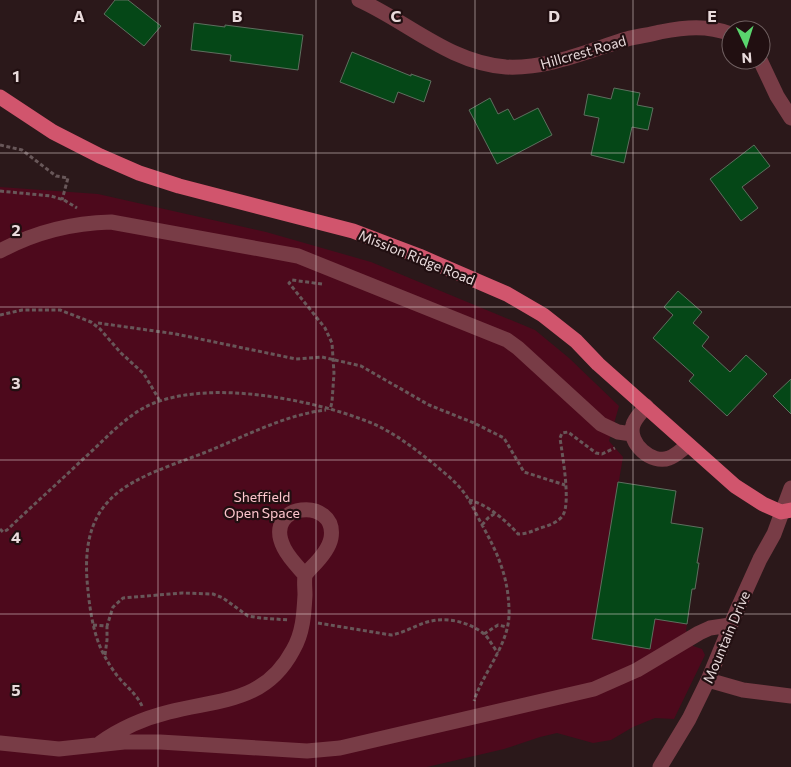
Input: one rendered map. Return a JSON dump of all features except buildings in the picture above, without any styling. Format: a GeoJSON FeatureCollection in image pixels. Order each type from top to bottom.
{"type":"FeatureCollection","features":[{"type":"Feature","properties":{"kind":"main road","name":"Mission Ridge Road"},"geometry":{"type":"LineString","coordinates":[[0,97],[53,132],[139,173],[179,186],[352,232],[419,256],[507,294],[544,315],[576,341],[598,364],[742,492],[786,511]]}},
{"type":"Feature","properties":{"kind":"street","name":"Hillcrest Road"},"geometry":{"type":"LineString","coordinates":[[359,0],[426,39],[459,55],[484,64],[504,67],[543,65],[629,39],[693,27],[715,28],[721,30]]}},
{"type":"Feature","properties":{"kind":"street"},"geometry":{"type":"LineString","coordinates":[[765,70],[777,96],[791,118]]}},
{"type":"Feature","properties":{"kind":"street"},"geometry":{"type":"LineString","coordinates":[[0,251],[54,229],[87,223],[118,223],[282,252],[304,258],[507,340],[600,424],[633,437]]}},
{"type":"Feature","properties":{"kind":"street"},"geometry":{"type":"LineString","coordinates":[[646,406],[632,427],[633,437],[637,446],[645,453],[661,460],[668,459],[688,445]]}},
{"type":"Feature","properties":{"kind":"street"},"geometry":{"type":"LineString","coordinates":[[786,511],[791,488]]}},
{"type":"Feature","properties":{"kind":"street","name":"Mountain Drive"},"geometry":{"type":"LineString","coordinates":[[660,767],[680,736],[708,680],[730,625],[760,559],[786,511]]}},
{"type":"Feature","properties":{"kind":"street"},"geometry":{"type":"LineString","coordinates":[[100,743],[123,728],[138,722],[168,712],[237,698],[251,692],[268,680],[289,656],[300,633],[305,609],[305,575]]}},
{"type":"Feature","properties":{"kind":"street"},"geometry":{"type":"LineString","coordinates":[[0,743],[59,748],[100,743],[160,742],[320,751],[568,696],[600,687],[637,670],[704,630],[730,625]]}},
{"type":"Feature","properties":{"kind":"street"},"geometry":{"type":"LineString","coordinates":[[708,680],[743,690],[791,696]]}},
{"type":"Feature","properties":{"kind":"path"},"geometry":{"type":"LineString","coordinates":[[0,145],[22,150],[56,176],[68,178],[60,199],[39,194],[0,191]]}},
{"type":"Feature","properties":{"kind":"path"},"geometry":{"type":"LineString","coordinates":[[330,410],[332,402],[332,343],[325,328],[289,283],[292,280],[332,285],[338,272]]}},
{"type":"Feature","properties":{"kind":"path"},"geometry":{"type":"LineString","coordinates":[[0,315],[22,310],[60,310],[90,322],[100,329],[144,374],[160,402]]}},
{"type":"Feature","properties":{"kind":"path"},"geometry":{"type":"LineString","coordinates":[[98,323],[176,334],[296,359],[322,357],[361,366],[429,405],[474,423],[504,438],[524,472],[565,485]]}},
{"type":"Feature","properties":{"kind":"path"},"geometry":{"type":"LineString","coordinates":[[0,529],[3,532],[7,530],[123,424],[141,410],[160,402],[186,396],[235,393],[290,399],[373,424],[405,442],[450,478],[463,492],[498,553],[504,574],[509,609],[507,627],[500,647],[475,698],[470,718]]}},
{"type":"Feature","properties":{"kind":"path"},"geometry":{"type":"LineString","coordinates":[[138,722],[142,714],[142,705],[118,677],[105,655],[92,620],[86,554],[93,525],[111,498],[122,488],[142,477],[296,416],[330,410]]}},
{"type":"Feature","properties":{"kind":"path"},"geometry":{"type":"LineString","coordinates":[[468,500],[480,503],[511,525],[518,534],[546,526],[563,515],[566,508],[560,438],[562,433],[568,432],[599,454],[633,437]]}},
{"type":"Feature","properties":{"kind":"path"},"geometry":{"type":"LineString","coordinates":[[482,525],[494,514]]}},
{"type":"Feature","properties":{"kind":"path"},"geometry":{"type":"LineString","coordinates":[[484,634],[498,624],[507,627]]}},
{"type":"Feature","properties":{"kind":"path"},"geometry":{"type":"LineString","coordinates":[[105,655],[107,626]]}},
{"type":"Feature","properties":{"kind":"green space","name":"Sheffield Open Space"},"geometry":{"type":"Polygon","coordinates":[[[0,187],[98,194],[266,232],[371,262],[535,330],[569,358],[619,406],[609,441],[623,457],[592,639],[650,649],[655,619],[687,624],[686,630],[693,646],[702,649],[705,655],[674,719],[655,718],[633,727],[611,740],[593,743],[557,733],[504,749],[427,767],[0,767],[0,187]]]}}]}
